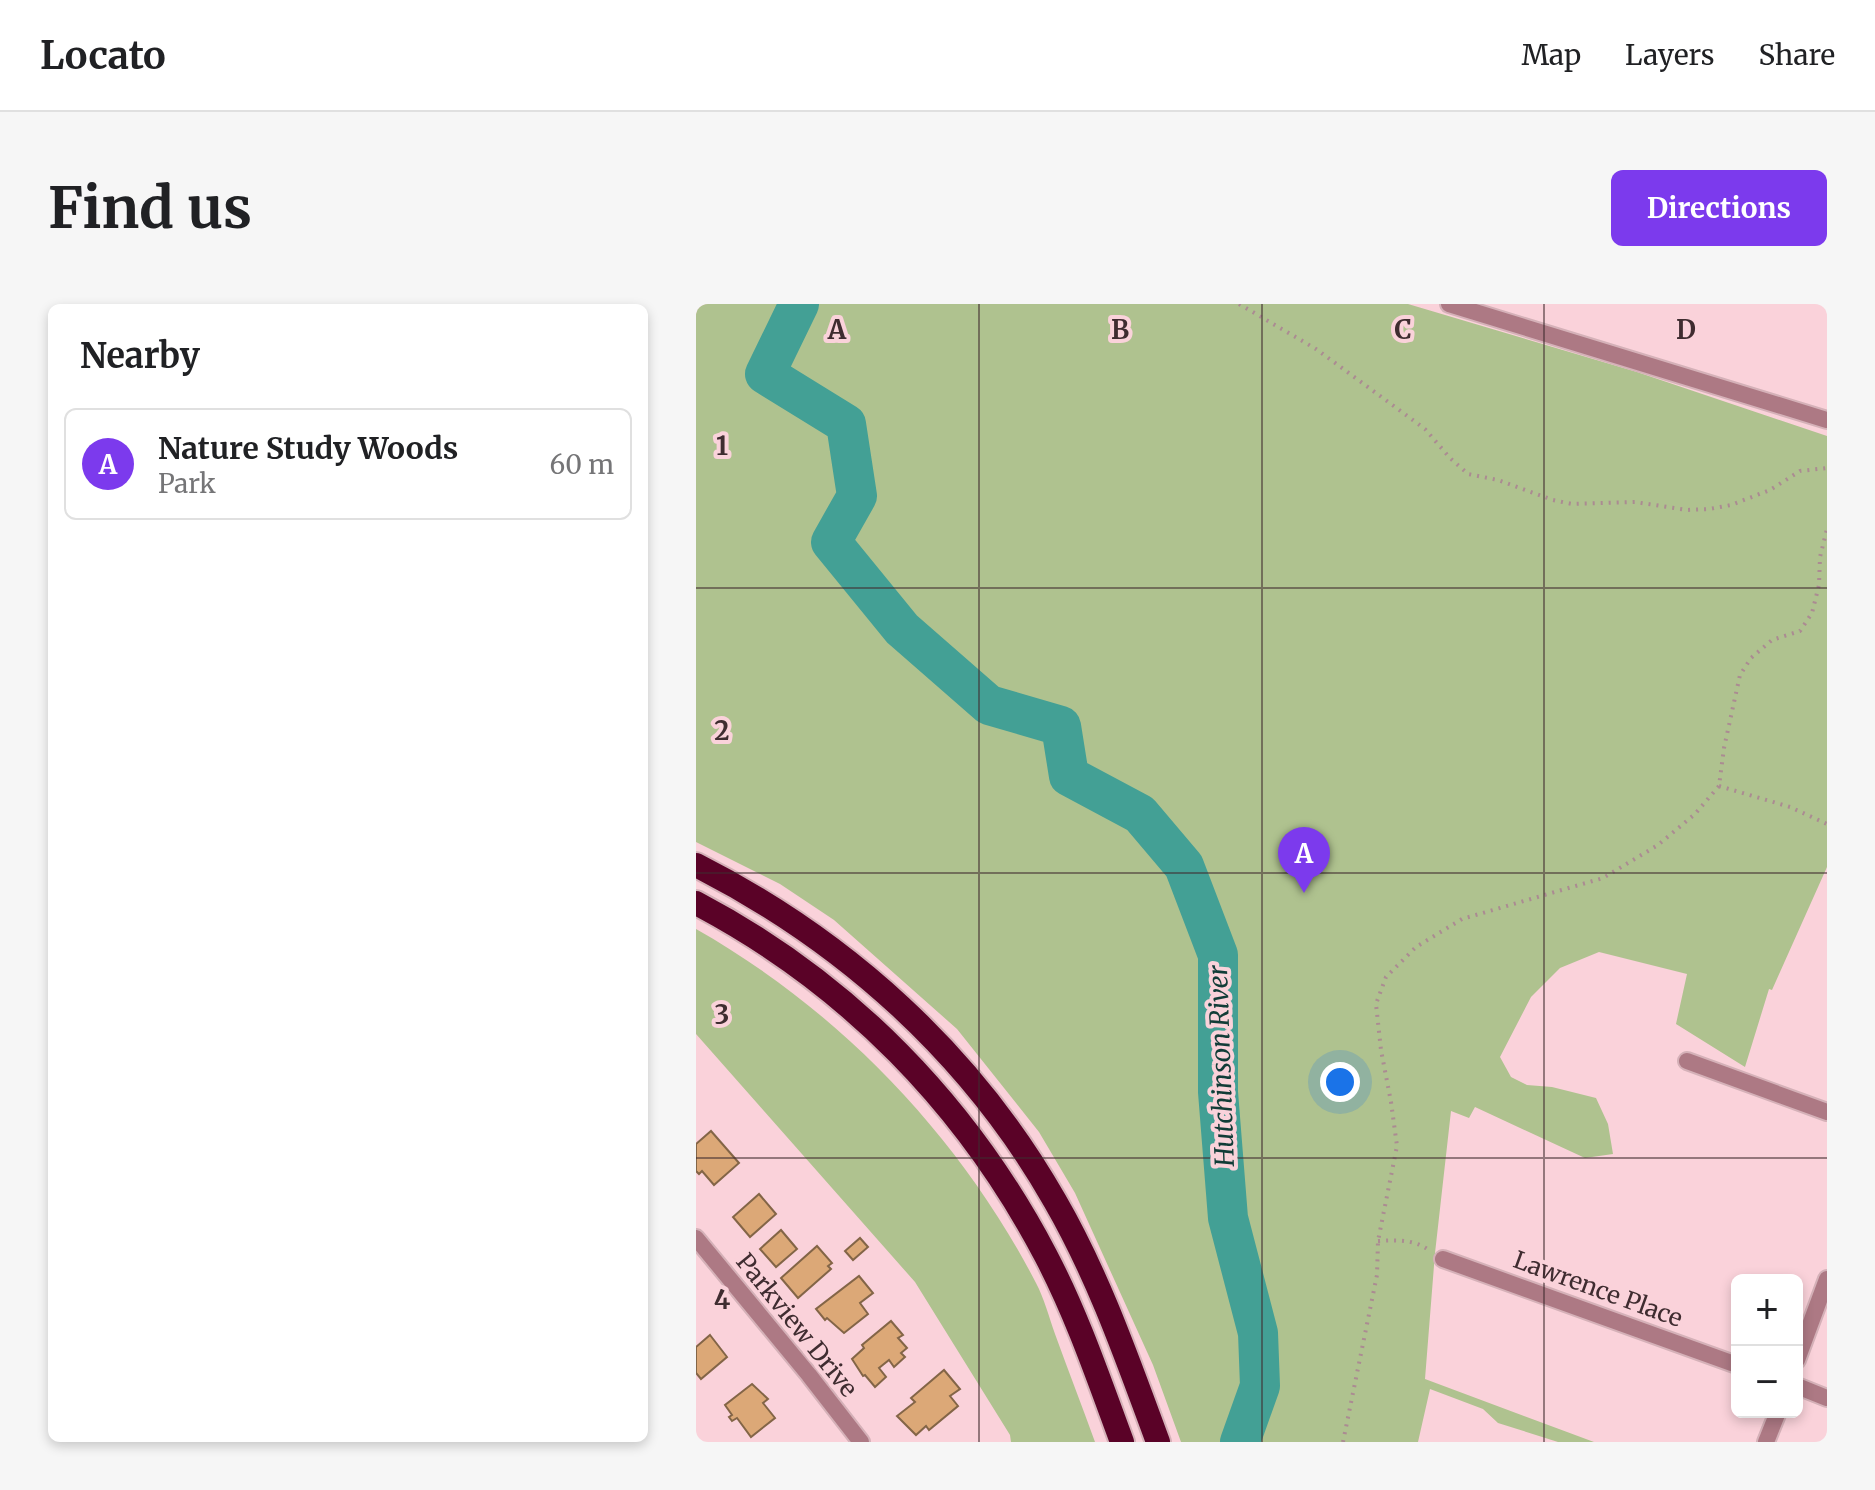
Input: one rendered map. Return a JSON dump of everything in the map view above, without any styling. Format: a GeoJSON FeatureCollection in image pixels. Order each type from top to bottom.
{"type":"FeatureCollection","features":[{"type":"Feature","properties":{"kind":"highway"},"geometry":{"type":"LineString","coordinates":[[696,865],[794,921],[856,966],[913,1017],[979,1089],[1037,1171],[1076,1239],[1115,1327],[1158,1442]]}},
{"type":"Feature","properties":{"kind":"highway"},"geometry":{"type":"LineString","coordinates":[[696,903],[743,929],[820,982],[880,1033],[955,1115],[1003,1181],[1048,1259],[1122,1442]]}},
{"type":"Feature","properties":{"kind":"street"},"geometry":{"type":"LineString","coordinates":[[1449,304],[1827,420]]}},
{"type":"Feature","properties":{"kind":"street"},"geometry":{"type":"LineString","coordinates":[[1687,1061],[1827,1112]]}},
{"type":"Feature","properties":{"kind":"street","name":"Parkview Drive"},"geometry":{"type":"LineString","coordinates":[[696,1238],[861,1442]]}},
{"type":"Feature","properties":{"kind":"street","name":"Lawrence Place"},"geometry":{"type":"LineString","coordinates":[[1443,1259],[1731,1363]]}},
{"type":"Feature","properties":{"kind":"street"},"geometry":{"type":"LineString","coordinates":[[1802,1346],[1827,1279]]}},
{"type":"Feature","properties":{"kind":"street"},"geometry":{"type":"LineString","coordinates":[[1803,1388],[1827,1398]]}},
{"type":"Feature","properties":{"kind":"street"},"geometry":{"type":"LineString","coordinates":[[1766,1442],[1776,1418]]}},
{"type":"Feature","properties":{"kind":"path"},"geometry":{"type":"LineString","coordinates":[[1239,304],[1316,349],[1425,429],[1468,474],[1498,480],[1553,500],[1572,504],[1635,502],[1687,510],[1709,509],[1760,495],[1800,471],[1827,468]]}},
{"type":"Feature","properties":{"kind":"path"},"geometry":{"type":"LineString","coordinates":[[1343,1442],[1377,1275],[1378,1241],[1397,1146],[1376,1004],[1386,977],[1416,947],[1462,919],[1603,878],[1658,845],[1695,814],[1719,786],[1740,675],[1751,658],[1772,640],[1800,631],[1812,613],[1827,529]]}},
{"type":"Feature","properties":{"kind":"path"},"geometry":{"type":"LineString","coordinates":[[1719,786],[1790,807],[1827,824]]}},
{"type":"Feature","properties":{"kind":"path"},"geometry":{"type":"LineString","coordinates":[[1378,1241],[1399,1239],[1420,1243],[1443,1259]]}},
{"type":"Feature","properties":{"kind":"green space"},"geometry":{"type":"Polygon","coordinates":[[[696,304],[1408,304],[1637,372],[1827,436],[1827,867],[1772,990],[1769,989],[1745,1067],[1676,1024],[1687,974],[1599,952],[1560,968],[1531,997],[1500,1057],[1511,1077],[1527,1085],[1552,1087],[1596,1098],[1608,1124],[1613,1154],[1585,1158],[1475,1107],[1469,1118],[1451,1111],[1425,1379],[1594,1442],[1558,1442],[1498,1423],[1483,1409],[1430,1389],[1418,1442],[1181,1442],[1153,1365],[1075,1193],[1039,1132],[957,1029],[834,920],[780,884],[696,842],[696,304]]]}},
{"type":"Feature","properties":{"kind":"green space"},"geometry":{"type":"Polygon","coordinates":[[[696,929],[749,961],[799,998],[891,1081],[933,1128],[971,1177],[1036,1283],[1095,1442],[1011,1442],[1010,1435],[915,1282],[696,1034],[696,929]]]}},
{"type":"Feature","properties":{"kind":"building"},"geometry":{"type":"Polygon","coordinates":[[[711,1131],[739,1163],[714,1185],[702,1171],[699,1174],[696,1171],[696,1144],[711,1131]]]}},
{"type":"Feature","properties":{"kind":"building"},"geometry":{"type":"Polygon","coordinates":[[[759,1194],[776,1214],[750,1237],[733,1217],[759,1194]]]}},
{"type":"Feature","properties":{"kind":"building"},"geometry":{"type":"Polygon","coordinates":[[[781,1230],[797,1249],[776,1267],[760,1249],[781,1230]]]}},
{"type":"Feature","properties":{"kind":"building"},"geometry":{"type":"Polygon","coordinates":[[[860,1238],[868,1247],[853,1260],[845,1251],[860,1238]]]}},
{"type":"Feature","properties":{"kind":"building"},"geometry":{"type":"Polygon","coordinates":[[[817,1246],[832,1263],[828,1266],[831,1269],[798,1298],[781,1278],[817,1246]]]}},
{"type":"Feature","properties":{"kind":"building"},"geometry":{"type":"Polygon","coordinates":[[[859,1276],[873,1293],[860,1303],[868,1314],[844,1333],[827,1318],[825,1320],[816,1309],[859,1276]]]}},
{"type":"Feature","properties":{"kind":"building"},"geometry":{"type":"Polygon","coordinates":[[[891,1321],[903,1335],[898,1338],[907,1348],[901,1353],[905,1357],[894,1367],[889,1360],[879,1368],[886,1377],[875,1387],[852,1359],[864,1348],[862,1345],[891,1321]]]}},
{"type":"Feature","properties":{"kind":"building"},"geometry":{"type":"Polygon","coordinates":[[[710,1335],[727,1357],[701,1379],[696,1373],[696,1347],[710,1335]]]}},
{"type":"Feature","properties":{"kind":"building"},"geometry":{"type":"Polygon","coordinates":[[[944,1370],[960,1389],[950,1396],[958,1406],[929,1430],[926,1426],[916,1435],[897,1416],[915,1402],[911,1398],[944,1370]]]}},
{"type":"Feature","properties":{"kind":"building"},"geometry":{"type":"Polygon","coordinates":[[[752,1384],[768,1399],[763,1403],[775,1418],[751,1437],[737,1418],[732,1421],[729,1417],[732,1415],[725,1405],[752,1384]]]}},
{"type":"Feature","properties":{"kind":"waterway","name":"Hutchinson River"},"geometry":{"type":"LineString","coordinates":[[799,304],[765,374],[846,424],[857,496],[831,542],[902,629],[989,705],[1061,726],[1069,776],[1140,814],[1184,866],[1218,955],[1218,1092],[1228,1218],[1258,1333],[1260,1386],[1240,1442]]}},
{"type":"Feature","properties":{"kind":"place","name":"Nature Study Woods"},"geometry":{"type":"Point","coordinates":[1304,893]}}]}
